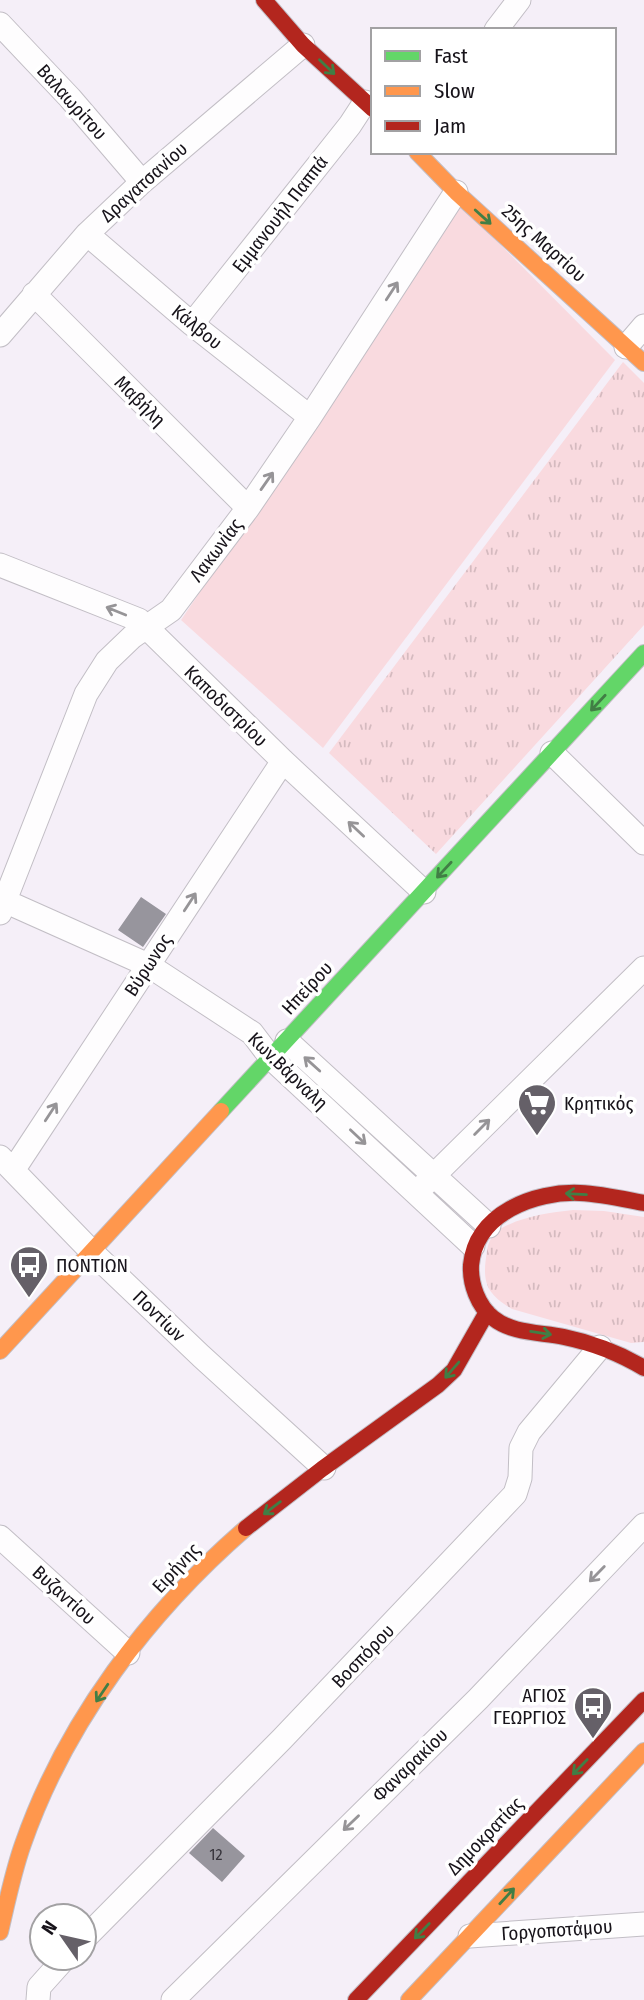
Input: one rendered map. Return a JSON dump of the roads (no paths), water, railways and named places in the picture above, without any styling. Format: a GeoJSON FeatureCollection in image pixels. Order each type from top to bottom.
{"type":"FeatureCollection","features":[{"type":"Feature","properties":{"kind":"street"},"geometry":{"type":"LineString","coordinates":[[498,28],[519,0]]}},
{"type":"Feature","properties":{"kind":"street"},"geometry":{"type":"LineString","coordinates":[[270,2],[303,45],[369,105]]}},
{"type":"Feature","properties":{"kind":"street","name":"Βαλαωρίτου"},"geometry":{"type":"LineString","coordinates":[[0,24],[70,98],[142,182]]}},
{"type":"Feature","properties":{"kind":"street","name":"Δραγατσανίου"},"geometry":{"type":"LineString","coordinates":[[0,335],[87,234],[142,182],[303,45]]}},
{"type":"Feature","properties":{"kind":"street","name":"Εμμανουήλ Παππά"},"geometry":{"type":"LineString","coordinates":[[192,324],[350,125],[369,105]]}},
{"type":"Feature","properties":{"kind":"street","name":"25ης Μαρτίου"},"geometry":{"type":"LineString","coordinates":[[419,154],[456,192],[644,363]]}},
{"type":"Feature","properties":{"kind":"street","name":"Λακωνίας"},"geometry":{"type":"LineString","coordinates":[[2,904],[86,694],[107,661],[132,637],[172,610],[248,508],[456,192]]}},
{"type":"Feature","properties":{"kind":"street","name":"Κάλβου"},"geometry":{"type":"LineString","coordinates":[[87,234],[192,324],[310,417]]}},
{"type":"Feature","properties":{"kind":"street","name":"Μαβήλη"},"geometry":{"type":"LineString","coordinates":[[34,293],[248,508]]}},
{"type":"Feature","properties":{"kind":"street"},"geometry":{"type":"LineString","coordinates":[[626,347],[644,326]]}},
{"type":"Feature","properties":{"kind":"street","name":"Καποδιστρίου"},"geometry":{"type":"LineString","coordinates":[[2,572],[139,620],[283,761],[424,892]]}},
{"type":"Feature","properties":{"kind":"street","name":"Ηπείρου"},"geometry":{"type":"LineString","coordinates":[[0,1351],[644,653]]}},
{"type":"Feature","properties":{"kind":"street"},"geometry":{"type":"LineString","coordinates":[[552,752],[644,843]]}},
{"type":"Feature","properties":{"kind":"street","name":"Βύρωνος"},"geometry":{"type":"LineString","coordinates":[[7,1163],[148,965],[283,761]]}},
{"type":"Feature","properties":{"kind":"street","name":"Κων.Βάρναλη"},"geometry":{"type":"LineString","coordinates":[[2,904],[148,965],[279,1049],[433,1175],[489,1226]]}},
{"type":"Feature","properties":{"kind":"street"},"geometry":{"type":"LineString","coordinates":[[417,1192],[644,968]]}},
{"type":"Feature","properties":{"kind":"street","name":"Κων.Βάρναλη"},"geometry":{"type":"LineString","coordinates":[[279,1049],[473,1246]]}},
{"type":"Feature","properties":{"kind":"street","name":"Ποντίων"},"geometry":{"type":"LineString","coordinates":[[7,1163],[92,1252],[324,1468]]}},
{"type":"Feature","properties":{"kind":"street"},"geometry":{"type":"LineString","coordinates":[[644,1203],[571,1193],[557,1194],[515,1206],[489,1226],[473,1246],[470,1260],[474,1291],[487,1312],[505,1325],[622,1354],[644,1368]]}},
{"type":"Feature","properties":{"kind":"street","name":"Ειρήνης"},"geometry":{"type":"LineString","coordinates":[[0,1932],[4,1891],[47,1787],[89,1712],[128,1653],[193,1577],[253,1522],[438,1385],[454,1370],[487,1312]]}},
{"type":"Feature","properties":{"kind":"street","name":"Βοσπόρου"},"geometry":{"type":"LineString","coordinates":[[98,1925],[292,1730],[515,1494],[520,1478],[521,1448],[529,1432],[600,1348]]}},
{"type":"Feature","properties":{"kind":"street","name":"Φαναρακίου"},"geometry":{"type":"LineString","coordinates":[[173,2000],[478,1699],[644,1525]]}},
{"type":"Feature","properties":{"kind":"street","name":"Βυζαντίου"},"geometry":{"type":"LineString","coordinates":[[0,1537],[128,1653]]}},
{"type":"Feature","properties":{"kind":"street","name":"Δημοκρατίας"},"geometry":{"type":"LineString","coordinates":[[356,2000],[644,1700]]}},
{"type":"Feature","properties":{"kind":"street"},"geometry":{"type":"LineString","coordinates":[[410,2000],[644,1751]]}},
{"type":"Feature","properties":{"kind":"street","name":"Γοργοποτάμου"},"geometry":{"type":"LineString","coordinates":[[470,1936],[644,1924]]}},
{"type":"Feature","properties":{"kind":"street"},"geometry":{"type":"LineString","coordinates":[[38,2000],[39,1987],[52,1972]]}},
{"type":"Feature","properties":{"kind":"place","name":"Κρητικός"},"geometry":{"type":"Point","coordinates":[537,1137]}},
{"type":"Feature","properties":{"kind":"place","name":"ΠΟΝΤΙΩΝ"},"geometry":{"type":"Point","coordinates":[29,1299]}},
{"type":"Feature","properties":{"kind":"place","name":"ΑΓΙΟΣ ΓΕΩΡΓΙΟΣ"},"geometry":{"type":"Point","coordinates":[593,1740]}}]}
